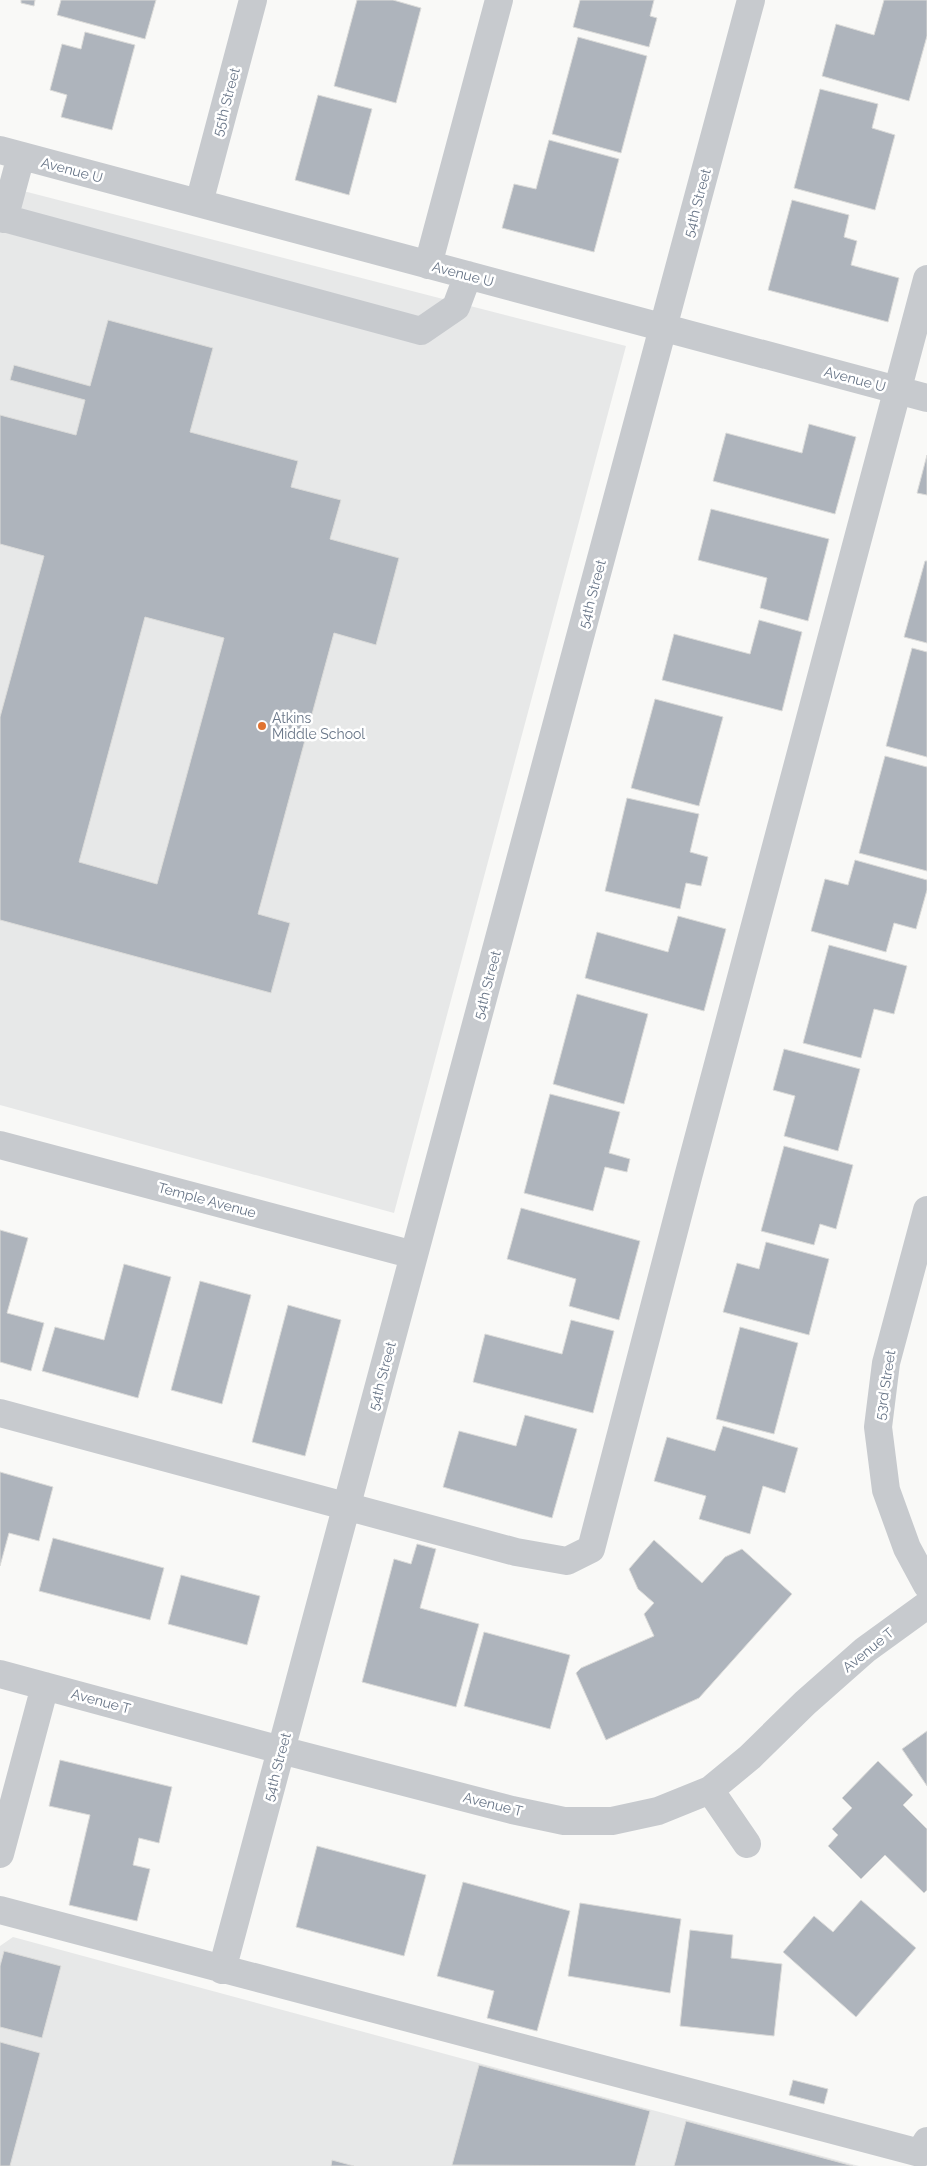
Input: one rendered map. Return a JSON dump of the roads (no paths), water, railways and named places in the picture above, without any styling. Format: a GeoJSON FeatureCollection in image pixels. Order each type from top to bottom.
{"type":"FeatureCollection","features":[{"type":"Feature","properties":{"kind":"street","name":"55th Street"},"geometry":{"type":"LineString","coordinates":[[199,203],[253,0]]}},
{"type":"Feature","properties":{"kind":"street"},"geometry":{"type":"LineString","coordinates":[[428,265],[499,0]]}},
{"type":"Feature","properties":{"kind":"street","name":"54th Street"},"geometry":{"type":"LineString","coordinates":[[222,1970],[751,0]]}},
{"type":"Feature","properties":{"kind":"street","name":"Avenue U"},"geometry":{"type":"LineString","coordinates":[[11,153],[927,398]]}},
{"type":"Feature","properties":{"kind":"street"},"geometry":{"type":"LineString","coordinates":[[11,153],[2,218],[422,331],[456,308],[468,276]]}},
{"type":"Feature","properties":{"kind":"street"},"geometry":{"type":"LineString","coordinates":[[0,1412],[516,1552],[567,1561],[592,1549],[688,1177],[927,279]]}},
{"type":"Feature","properties":{"kind":"street","name":"Temple Avenue"},"geometry":{"type":"LineString","coordinates":[[0,1146],[414,1255]]}},
{"type":"Feature","properties":{"kind":"street","name":"53rd Street"},"geometry":{"type":"LineString","coordinates":[[927,1210],[886,1363],[878,1427],[886,1490],[907,1548],[927,1585]]}},
{"type":"Feature","properties":{"kind":"street","name":"Avenue T"},"geometry":{"type":"LineString","coordinates":[[0,1674],[281,1750],[564,1821],[612,1821],[658,1810],[710,1790],[750,1757],[805,1703],[865,1650],[927,1605]]}},
{"type":"Feature","properties":{"kind":"street"},"geometry":{"type":"LineString","coordinates":[[0,1854],[45,1686]]}},
{"type":"Feature","properties":{"kind":"street"},"geometry":{"type":"LineString","coordinates":[[710,1790],[747,1844]]}},
{"type":"Feature","properties":{"kind":"street"},"geometry":{"type":"LineString","coordinates":[[0,1910],[222,1970],[925,2150]]}},
{"type":"Feature","properties":{"kind":"place","name":"Atkins Middle School"},"geometry":{"type":"Point","coordinates":[262,726]}}]}
